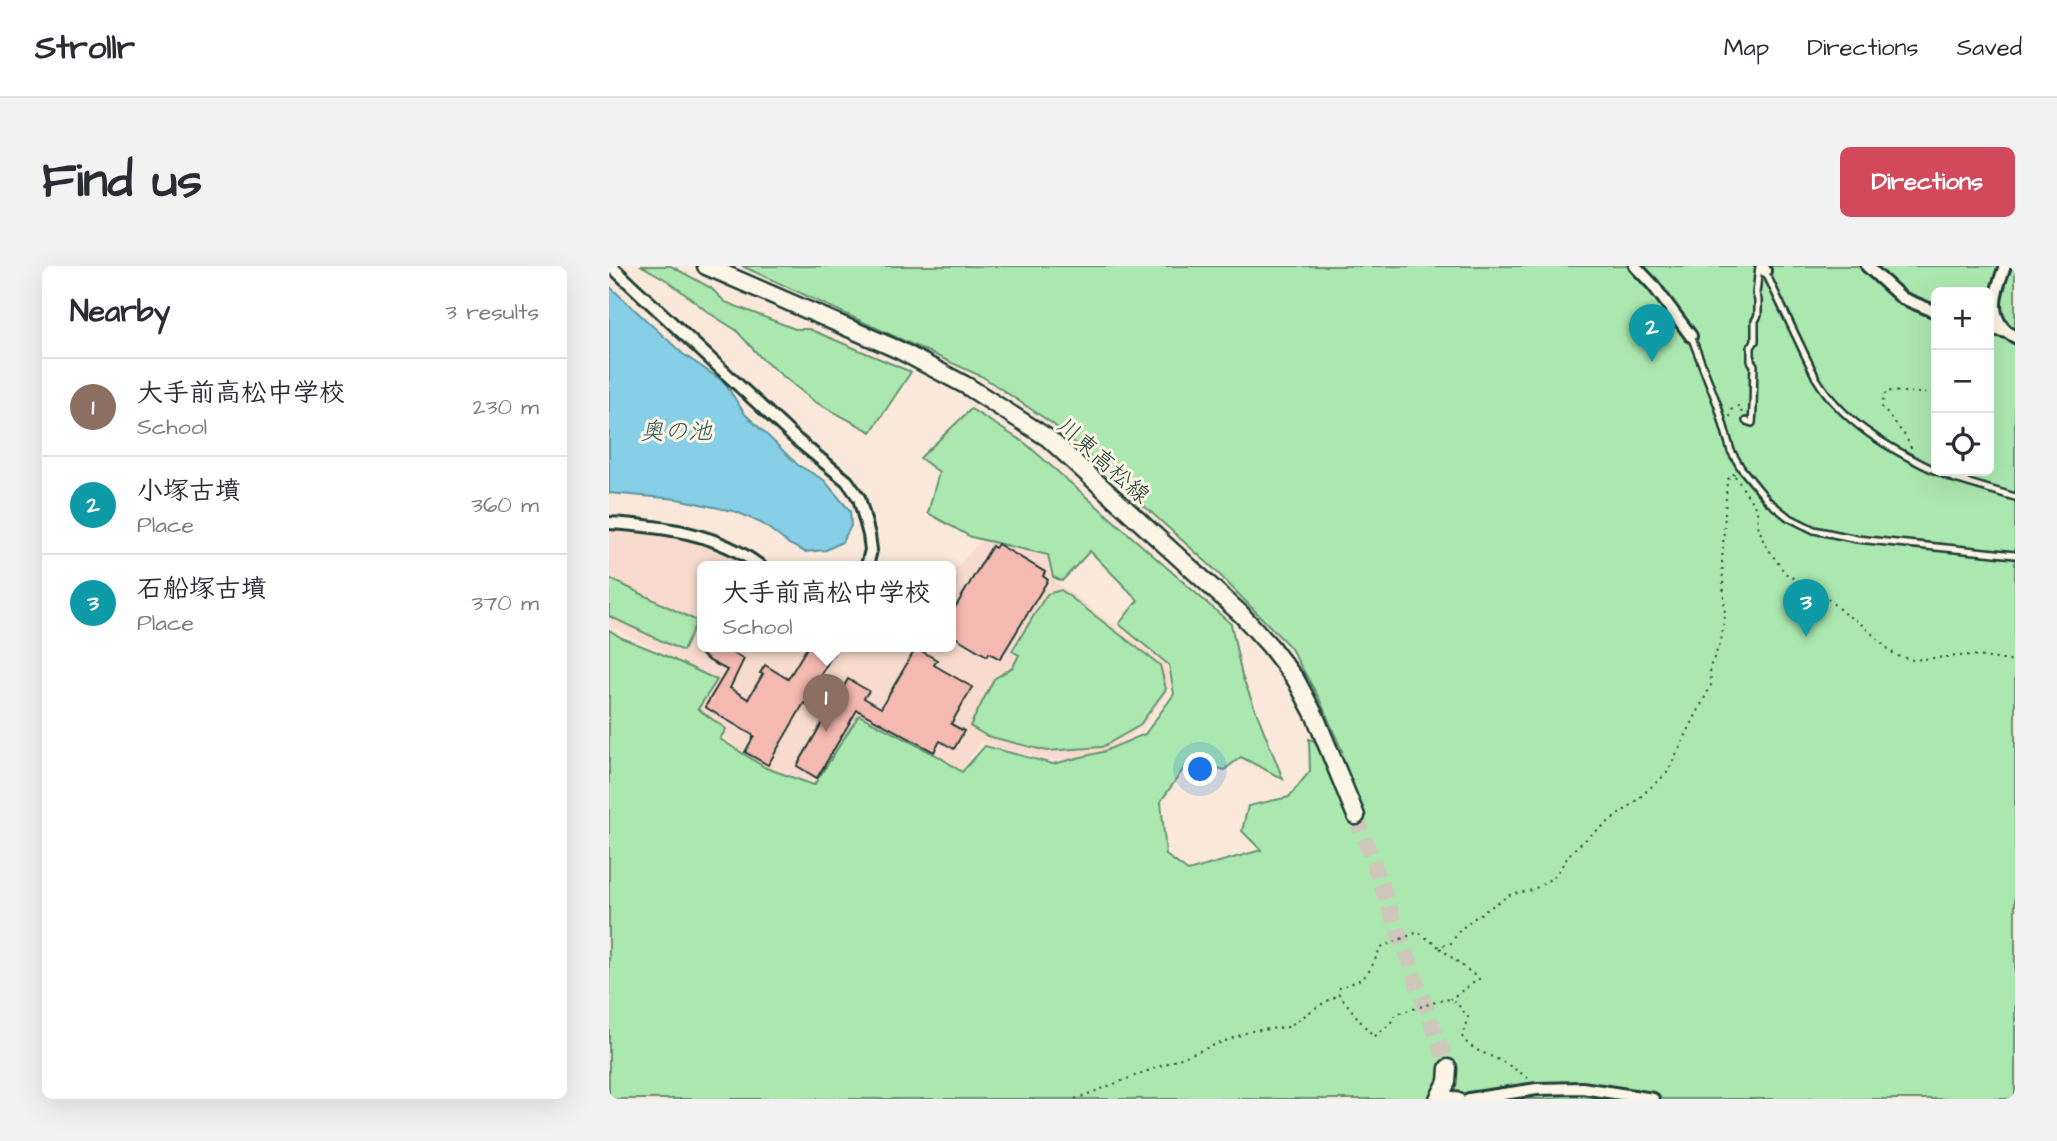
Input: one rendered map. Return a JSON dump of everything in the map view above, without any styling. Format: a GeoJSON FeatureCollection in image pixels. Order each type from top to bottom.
{"type":"FeatureCollection","features":[{"type":"Feature","properties":{"kind":"main road","name":"川東高松線"},"geometry":{"type":"LineString","coordinates":[[706,266],[899,350],[967,387],[1048,438],[1241,614],[1270,646],[1296,680],[1315,716],[1356,816]]}},
{"type":"Feature","properties":{"kind":"main road"},"geometry":{"type":"LineString","coordinates":[[1440,1096],[1447,1082],[1448,1068]]}},
{"type":"Feature","properties":{"kind":"street"},"geometry":{"type":"LineString","coordinates":[[611,266],[797,440],[847,481],[859,498],[869,535],[871,550],[868,561]]}},
{"type":"Feature","properties":{"kind":"street"},"geometry":{"type":"LineString","coordinates":[[1635,266],[1653,285],[1691,336]]}},
{"type":"Feature","properties":{"kind":"street"},"geometry":{"type":"LineString","coordinates":[[1867,266],[1902,298],[1931,310]]}},
{"type":"Feature","properties":{"kind":"street"},"geometry":{"type":"LineString","coordinates":[[2005,266],[1994,309],[1998,322],[2011,335]]}},
{"type":"Feature","properties":{"kind":"street"},"geometry":{"type":"LineString","coordinates":[[1994,330],[2011,335]]}},
{"type":"Feature","properties":{"kind":"street"},"geometry":{"type":"LineString","coordinates":[[609,523],[664,528],[703,537],[731,548],[753,561]]}},
{"type":"Feature","properties":{"kind":"street"},"geometry":{"type":"LineString","coordinates":[[1469,1099],[1537,1089],[1582,1088],[1653,1099]]}},
{"type":"Feature","properties":{"kind":"street"},"geometry":{"type":"LineString","coordinates":[[1440,1096],[1459,1099]]}},
{"type":"Feature","properties":{"kind":"lane"},"geometry":{"type":"LineString","coordinates":[[1746,421],[1752,423],[1755,365],[1751,361],[1751,347],[1755,341],[1755,321],[1758,315],[1756,294],[1762,268]]}},
{"type":"Feature","properties":{"kind":"lane"},"geometry":{"type":"LineString","coordinates":[[1762,268],[1825,393],[1838,408],[1879,440],[1931,468]]}},
{"type":"Feature","properties":{"kind":"lane"},"geometry":{"type":"LineString","coordinates":[[1691,336],[1718,406],[1731,452],[1767,501],[1788,517],[1814,530],[1857,539],[2015,555]]}},
{"type":"Feature","properties":{"kind":"lane"},"geometry":{"type":"LineString","coordinates":[[1947,476],[2015,497]]}},
{"type":"Feature","properties":{"kind":"path"},"geometry":{"type":"LineString","coordinates":[[1918,462],[1906,438],[1882,407],[1883,397],[1887,391],[1898,390],[1931,393]]}},
{"type":"Feature","properties":{"kind":"path"},"geometry":{"type":"LineString","coordinates":[[1735,408],[1738,407],[1746,421]]}},
{"type":"Feature","properties":{"kind":"path"},"geometry":{"type":"LineString","coordinates":[[1439,947],[1451,943],[1460,930],[1473,919],[1509,895],[1532,890],[1554,877],[1572,851],[1667,773],[1711,685],[1710,667],[1721,641],[1725,615],[1722,562],[1727,480],[1741,468]]}},
{"type":"Feature","properties":{"kind":"path"},"geometry":{"type":"LineString","coordinates":[[1734,475],[1756,510],[1764,544],[1785,573],[1859,622],[1895,655],[1912,660],[1971,655],[2015,662]]}},
{"type":"Feature","properties":{"kind":"path"},"geometry":{"type":"LineString","coordinates":[[1449,1000],[1479,979],[1418,932],[1381,947],[1370,972],[1362,979],[1340,987],[1338,993],[1367,1032],[1375,1036],[1390,1024],[1396,1014],[1449,1000],[1460,1006],[1468,1017],[1462,1036],[1464,1041],[1473,1049],[1515,1069],[1537,1089]]}},
{"type":"Feature","properties":{"kind":"path"},"geometry":{"type":"LineString","coordinates":[[1075,1099],[1251,1031],[1288,1027],[1340,995]]}},
{"type":"Feature","properties":{"kind":"shaded area"},"geometry":{"type":"Polygon","coordinates":[[[993,527],[1048,558],[1051,578],[1167,665],[1170,688],[1143,727],[1103,754],[1052,761],[981,743],[962,770],[859,720],[815,783],[767,770],[739,750],[698,711],[718,679],[609,626],[609,531],[636,531],[691,539],[734,555],[742,561],[697,561],[697,652],[956,652],[956,567],[993,527]]]}},
{"type":"Feature","properties":{"kind":"green space"},"geometry":{"type":"Polygon","coordinates":[[[642,266],[671,266],[711,288],[725,302],[795,329],[809,329],[911,372],[871,432],[815,402],[763,360],[736,330],[668,281],[642,266]]]}},
{"type":"Feature","properties":{"kind":"green space"},"geometry":{"type":"Polygon","coordinates":[[[742,266],[2015,266],[2015,1099],[609,1099],[609,630],[717,680],[698,709],[726,729],[720,739],[766,768],[814,785],[859,715],[938,756],[962,772],[985,746],[1053,764],[1102,752],[1145,734],[1174,694],[1169,665],[1119,624],[1138,600],[1090,551],[1062,581],[1053,577],[1048,555],[971,537],[928,513],[939,472],[920,458],[971,409],[1025,443],[1231,624],[1242,676],[1283,779],[1241,757],[1224,770],[1190,760],[1161,801],[1166,855],[1188,871],[1261,850],[1242,831],[1248,806],[1289,797],[1310,771],[1309,739],[1342,751],[1319,698],[1290,647],[1213,568],[1053,424],[983,377],[742,266]]]}},
{"type":"Feature","properties":{"kind":"green space"},"geometry":{"type":"Polygon","coordinates":[[[609,578],[697,621],[683,651],[609,616],[609,578]]]}},
{"type":"Feature","properties":{"kind":"green space"},"geometry":{"type":"Polygon","coordinates":[[[1061,590],[1160,665],[1166,689],[1139,726],[1102,747],[1047,751],[987,736],[970,726],[994,679],[1013,667],[1019,655],[1012,651],[1047,594],[1061,590]]]}},
{"type":"Feature","properties":{"kind":"water","name":"奥の池"},"geometry":{"type":"Polygon","coordinates":[[[609,286],[683,354],[724,382],[745,414],[798,465],[824,480],[850,511],[851,526],[842,542],[826,550],[805,552],[789,544],[763,524],[737,512],[677,499],[609,493],[609,286]]]}},
{"type":"Feature","properties":{"kind":"building"},"geometry":{"type":"Polygon","coordinates":[[[998,544],[1045,572],[1043,576],[1048,580],[1000,659],[989,653],[987,656],[956,638],[956,606],[992,546],[995,548],[998,544]]]}},
{"type":"Feature","properties":{"kind":"building"},"geometry":{"type":"Polygon","coordinates":[[[703,652],[731,652],[744,659],[730,688],[748,699],[763,674],[760,673],[765,665],[788,679],[804,652],[834,652],[821,674],[828,678],[816,698],[832,707],[848,679],[869,691],[864,698],[881,708],[914,652],[923,652],[937,660],[934,665],[972,687],[951,724],[964,731],[954,749],[940,741],[934,752],[857,710],[817,778],[797,766],[826,716],[804,703],[768,765],[745,752],[754,736],[705,707],[727,670],[701,655],[703,652]]]}},
{"type":"Feature","properties":{"kind":"tunnel"},"geometry":{"type":"LineString","coordinates":[[1356,816],[1448,1068]]}},
{"type":"Feature","properties":{"kind":"place","name":"小塚古墳"},"geometry":{"type":"Point","coordinates":[1652,362]}},
{"type":"Feature","properties":{"kind":"place","name":"石船塚古墳"},"geometry":{"type":"Point","coordinates":[1806,637]}},
{"type":"Feature","properties":{"kind":"place","name":"大手前高松中学校"},"geometry":{"type":"Point","coordinates":[826,732]}}]}
